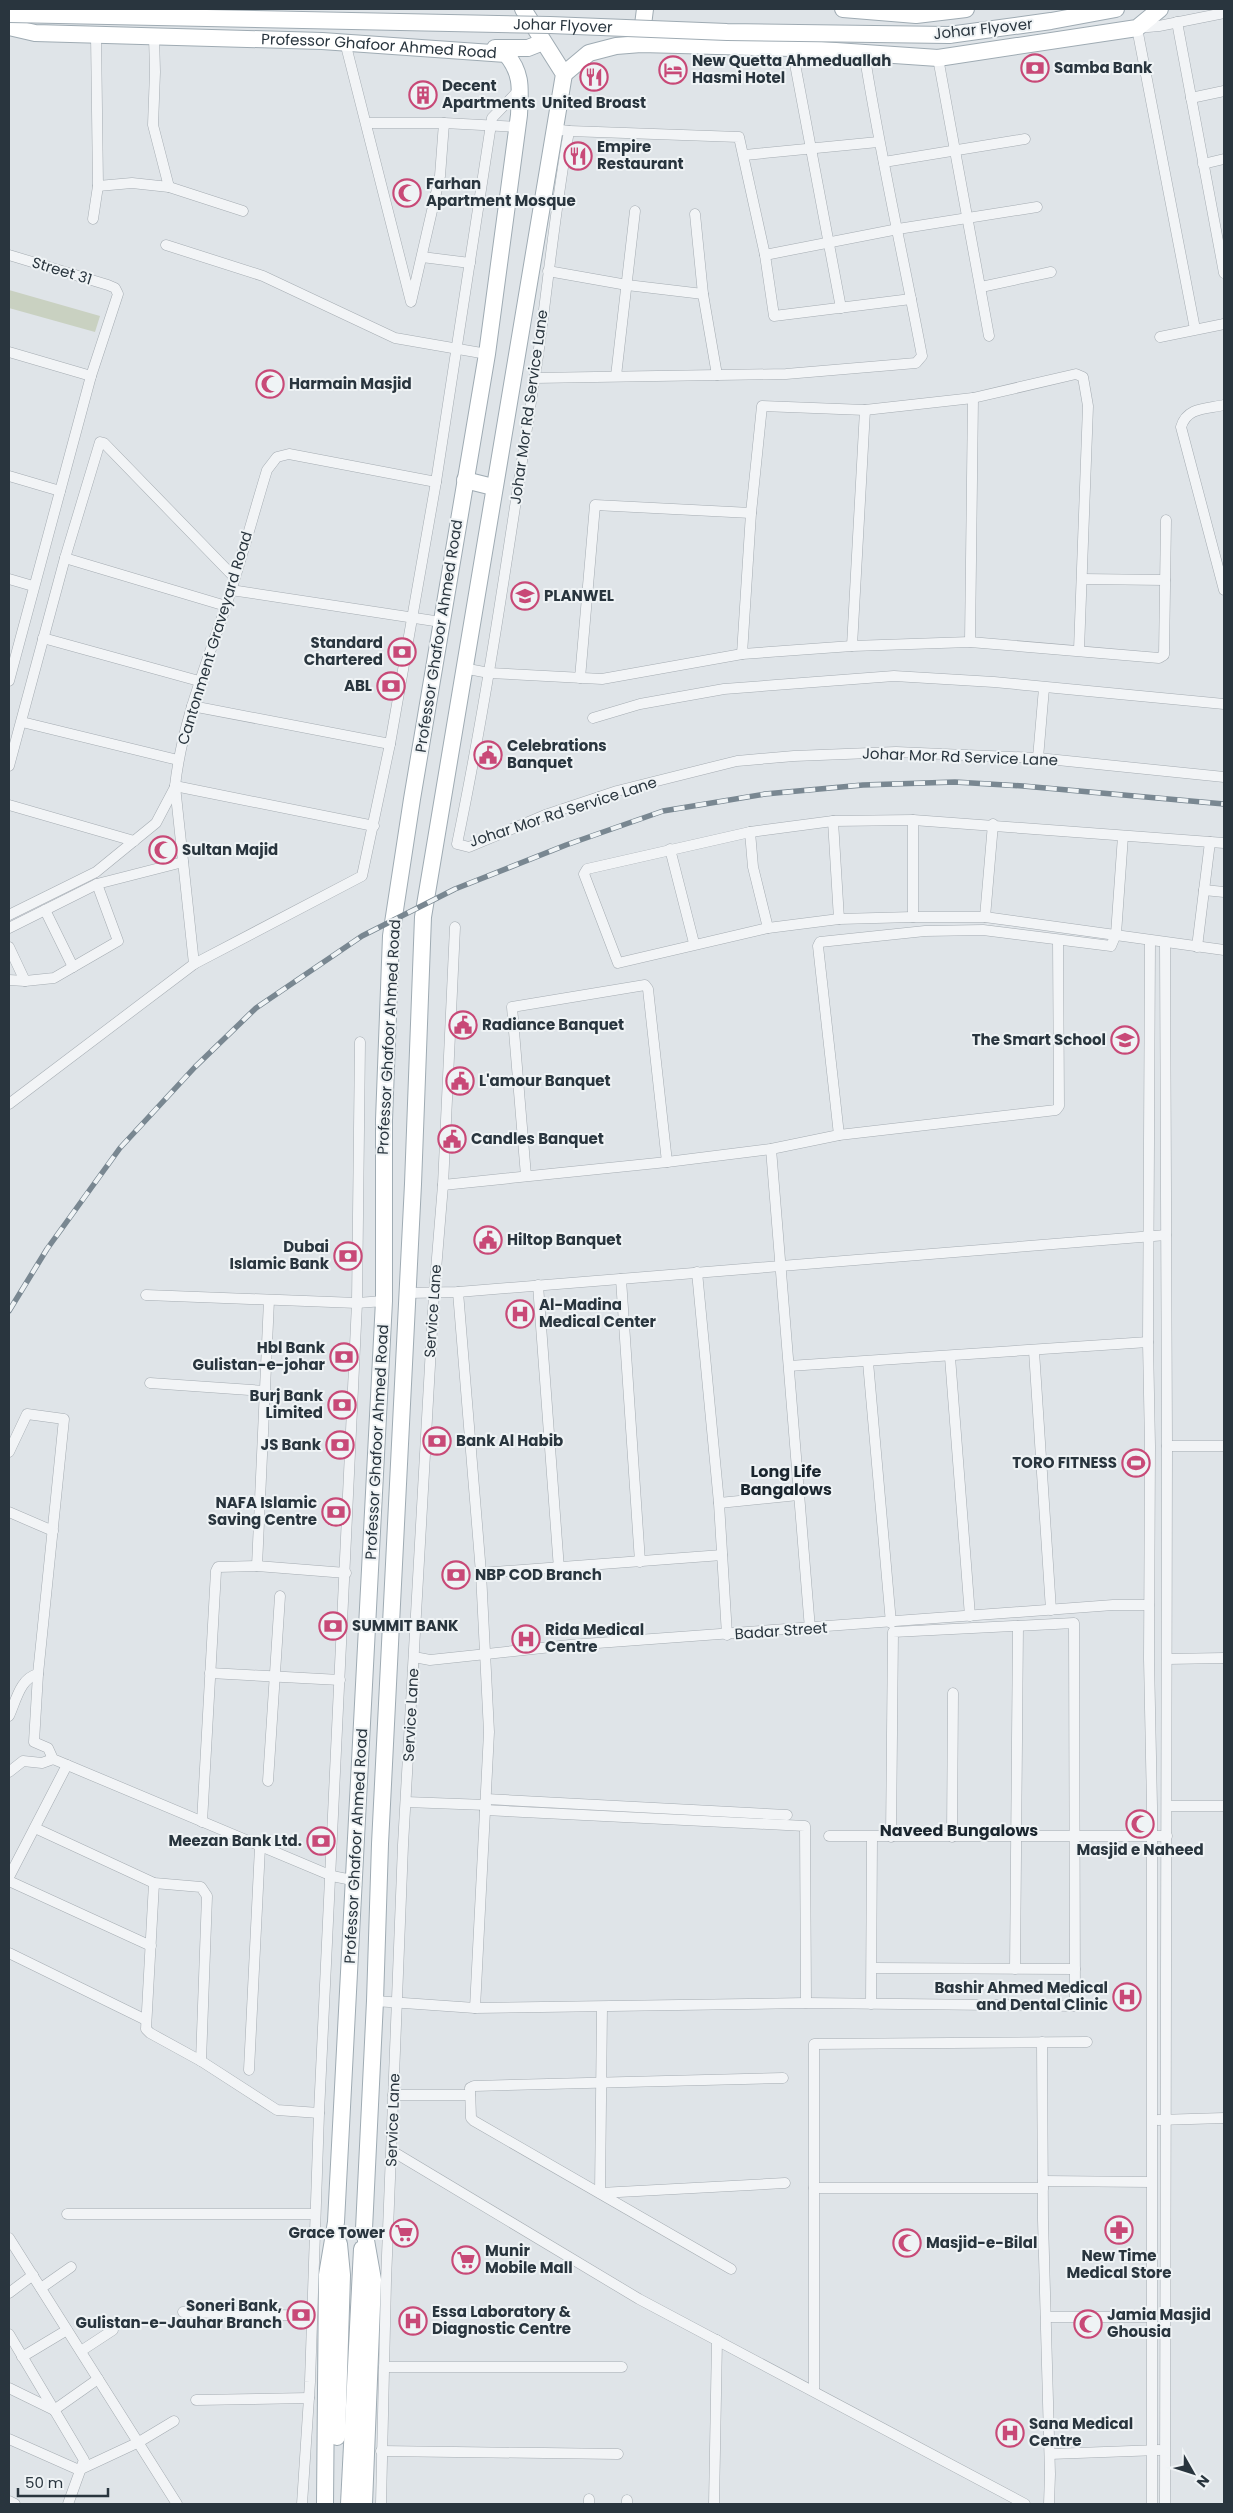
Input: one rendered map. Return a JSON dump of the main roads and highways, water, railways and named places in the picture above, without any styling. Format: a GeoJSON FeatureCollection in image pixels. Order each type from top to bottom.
{"type":"FeatureCollection","features":[{"type":"Feature","properties":{"kind":"main road"},"geometry":{"type":"LineString","coordinates":[[349,2504],[359,2280],[364,2229],[375,2001],[380,1844],[408,1293],[423,916],[532,257],[561,130],[564,74],[523,9]]}},
{"type":"Feature","properties":{"kind":"main road"},"geometry":{"type":"LineString","coordinates":[[641,44],[645,9]]}},
{"type":"Feature","properties":{"kind":"main road"},"geometry":{"type":"LineString","coordinates":[[843,9],[916,16],[966,9]]}},
{"type":"Feature","properties":{"kind":"main road","name":"Johar Flyover"},"geometry":{"type":"LineString","coordinates":[[9,14],[540,25],[727,32],[949,35],[1051,21],[1116,9]]}},
{"type":"Feature","properties":{"kind":"main road"},"geometry":{"type":"LineString","coordinates":[[564,74],[589,54],[616,46],[641,44],[792,48],[938,58],[1137,28],[1160,9]]}},
{"type":"Feature","properties":{"kind":"main road","name":"Professor Ghafoor Ahmed Road"},"geometry":{"type":"LineString","coordinates":[[9,27],[35,33],[345,42],[506,54],[516,66],[520,89],[518,127],[487,354],[464,480],[391,936],[384,1120],[384,1301],[352,1880],[336,2222],[328,2275],[325,2504]]}},
{"type":"Feature","properties":{"kind":"main road"},"geometry":{"type":"LineString","coordinates":[[428,47],[528,48],[543,42]]}},
{"type":"Feature","properties":{"kind":"main road"},"geometry":{"type":"LineString","coordinates":[[464,480],[493,487]]}},
{"type":"Feature","properties":{"kind":"main road"},"geometry":{"type":"LineString","coordinates":[[366,1647],[390,1649]]}},
{"type":"Feature","properties":{"kind":"main road"},"geometry":{"type":"LineString","coordinates":[[334,2504],[342,2275],[336,2222]]}},
{"type":"Feature","properties":{"kind":"main road"},"geometry":{"type":"LineString","coordinates":[[364,2229],[373,2280],[364,2504]]}},
{"type":"Feature","properties":{"kind":"railway"},"geometry":{"type":"LineString","coordinates":[[9,1311],[47,1249],[120,1148],[195,1067],[256,1008],[362,936],[455,889],[566,845],[663,811],[765,794],[863,785],[955,782],[1023,786],[1224,804]]}},
{"type":"Feature","properties":{"kind":"place","name":"Samba Bank"},"geometry":{"type":"Point","coordinates":[1035,68]}},
{"type":"Feature","properties":{"kind":"place","name":"New Quetta Ahmeduallah Hasmi Hotel"},"geometry":{"type":"Point","coordinates":[673,70]}},
{"type":"Feature","properties":{"kind":"place","name":"United Broast"},"geometry":{"type":"Point","coordinates":[594,77]}},
{"type":"Feature","properties":{"kind":"place","name":"Decent Apartments"},"geometry":{"type":"Point","coordinates":[423,95]}},
{"type":"Feature","properties":{"kind":"place","name":"Empire Restaurant"},"geometry":{"type":"Point","coordinates":[578,156]}},
{"type":"Feature","properties":{"kind":"place","name":"Farhan Apartment Mosque"},"geometry":{"type":"Point","coordinates":[407,193]}},
{"type":"Feature","properties":{"kind":"place","name":"Harmain Masjid"},"geometry":{"type":"Point","coordinates":[270,384]}},
{"type":"Feature","properties":{"kind":"place","name":"PLANWEL"},"geometry":{"type":"Point","coordinates":[525,596]}},
{"type":"Feature","properties":{"kind":"place","name":"Standard Chartered"},"geometry":{"type":"Point","coordinates":[402,652]}},
{"type":"Feature","properties":{"kind":"place","name":"ABL"},"geometry":{"type":"Point","coordinates":[391,686]}},
{"type":"Feature","properties":{"kind":"place","name":"Celebrations Banquet"},"geometry":{"type":"Point","coordinates":[488,755]}},
{"type":"Feature","properties":{"kind":"place","name":"Sultan Majid"},"geometry":{"type":"Point","coordinates":[163,850]}},
{"type":"Feature","properties":{"kind":"place","name":"Radiance Banquet"},"geometry":{"type":"Point","coordinates":[463,1025]}},
{"type":"Feature","properties":{"kind":"place","name":"The Smart School"},"geometry":{"type":"Point","coordinates":[1125,1040]}},
{"type":"Feature","properties":{"kind":"place","name":"L'amour Banquet"},"geometry":{"type":"Point","coordinates":[460,1081]}},
{"type":"Feature","properties":{"kind":"place","name":"Candles Banquet"},"geometry":{"type":"Point","coordinates":[452,1139]}},
{"type":"Feature","properties":{"kind":"place","name":"Hiltop Banquet"},"geometry":{"type":"Point","coordinates":[488,1240]}},
{"type":"Feature","properties":{"kind":"place","name":"Dubai Islamic Bank"},"geometry":{"type":"Point","coordinates":[348,1256]}},
{"type":"Feature","properties":{"kind":"place","name":"Al-Madina Medical Center"},"geometry":{"type":"Point","coordinates":[520,1314]}},
{"type":"Feature","properties":{"kind":"place","name":"Hbl Bank Gulistan-e-johar"},"geometry":{"type":"Point","coordinates":[344,1357]}},
{"type":"Feature","properties":{"kind":"place","name":"Burj Bank Limited"},"geometry":{"type":"Point","coordinates":[342,1405]}},
{"type":"Feature","properties":{"kind":"place","name":"Bank Al Habib"},"geometry":{"type":"Point","coordinates":[437,1441]}},
{"type":"Feature","properties":{"kind":"place","name":"JS Bank"},"geometry":{"type":"Point","coordinates":[340,1445]}},
{"type":"Feature","properties":{"kind":"place","name":"TORO FITNESS"},"geometry":{"type":"Point","coordinates":[1136,1463]}},
{"type":"Feature","properties":{"kind":"place","name":"NAFA Islamic Saving Centre"},"geometry":{"type":"Point","coordinates":[336,1512]}},
{"type":"Feature","properties":{"kind":"place","name":"NBP COD Branch"},"geometry":{"type":"Point","coordinates":[456,1575]}},
{"type":"Feature","properties":{"kind":"place","name":"SUMMIT BANK"},"geometry":{"type":"Point","coordinates":[333,1626]}},
{"type":"Feature","properties":{"kind":"place","name":"Rida Medical Centre"},"geometry":{"type":"Point","coordinates":[526,1639]}},
{"type":"Feature","properties":{"kind":"place","name":"Masjid e Naheed"},"geometry":{"type":"Point","coordinates":[1140,1824]}},
{"type":"Feature","properties":{"kind":"place","name":"Meezan Bank Ltd."},"geometry":{"type":"Point","coordinates":[321,1841]}},
{"type":"Feature","properties":{"kind":"place","name":"Bashir Ahmed Medical and Dental Clinic"},"geometry":{"type":"Point","coordinates":[1127,1997]}},
{"type":"Feature","properties":{"kind":"place","name":"New Time Medical Store"},"geometry":{"type":"Point","coordinates":[1119,2230]}},
{"type":"Feature","properties":{"kind":"place","name":"Grace Tower"},"geometry":{"type":"Point","coordinates":[404,2233]}},
{"type":"Feature","properties":{"kind":"place","name":"Masjid-e-Bilal"},"geometry":{"type":"Point","coordinates":[907,2243]}},
{"type":"Feature","properties":{"kind":"place","name":"Munir Mobile Mall"},"geometry":{"type":"Point","coordinates":[466,2260]}},
{"type":"Feature","properties":{"kind":"place","name":"Soneri Bank, Gulistan-e-Jauhar Branch"},"geometry":{"type":"Point","coordinates":[301,2315]}},
{"type":"Feature","properties":{"kind":"place","name":"Essa Laboratory & Diagnostic Centre"},"geometry":{"type":"Point","coordinates":[413,2321]}},
{"type":"Feature","properties":{"kind":"place","name":"Jamia Masjid Ghousia"},"geometry":{"type":"Point","coordinates":[1088,2324]}},
{"type":"Feature","properties":{"kind":"place","name":"Sana Medical Centre"},"geometry":{"type":"Point","coordinates":[1010,2433]}},
{"type":"Feature","properties":{"kind":"district","name":"Long Life Bangalows"},"geometry":{"type":"Point","coordinates":[786,1480]}},
{"type":"Feature","properties":{"kind":"district","name":"Naveed Bungalows"},"geometry":{"type":"Point","coordinates":[959,1830]}}]}
